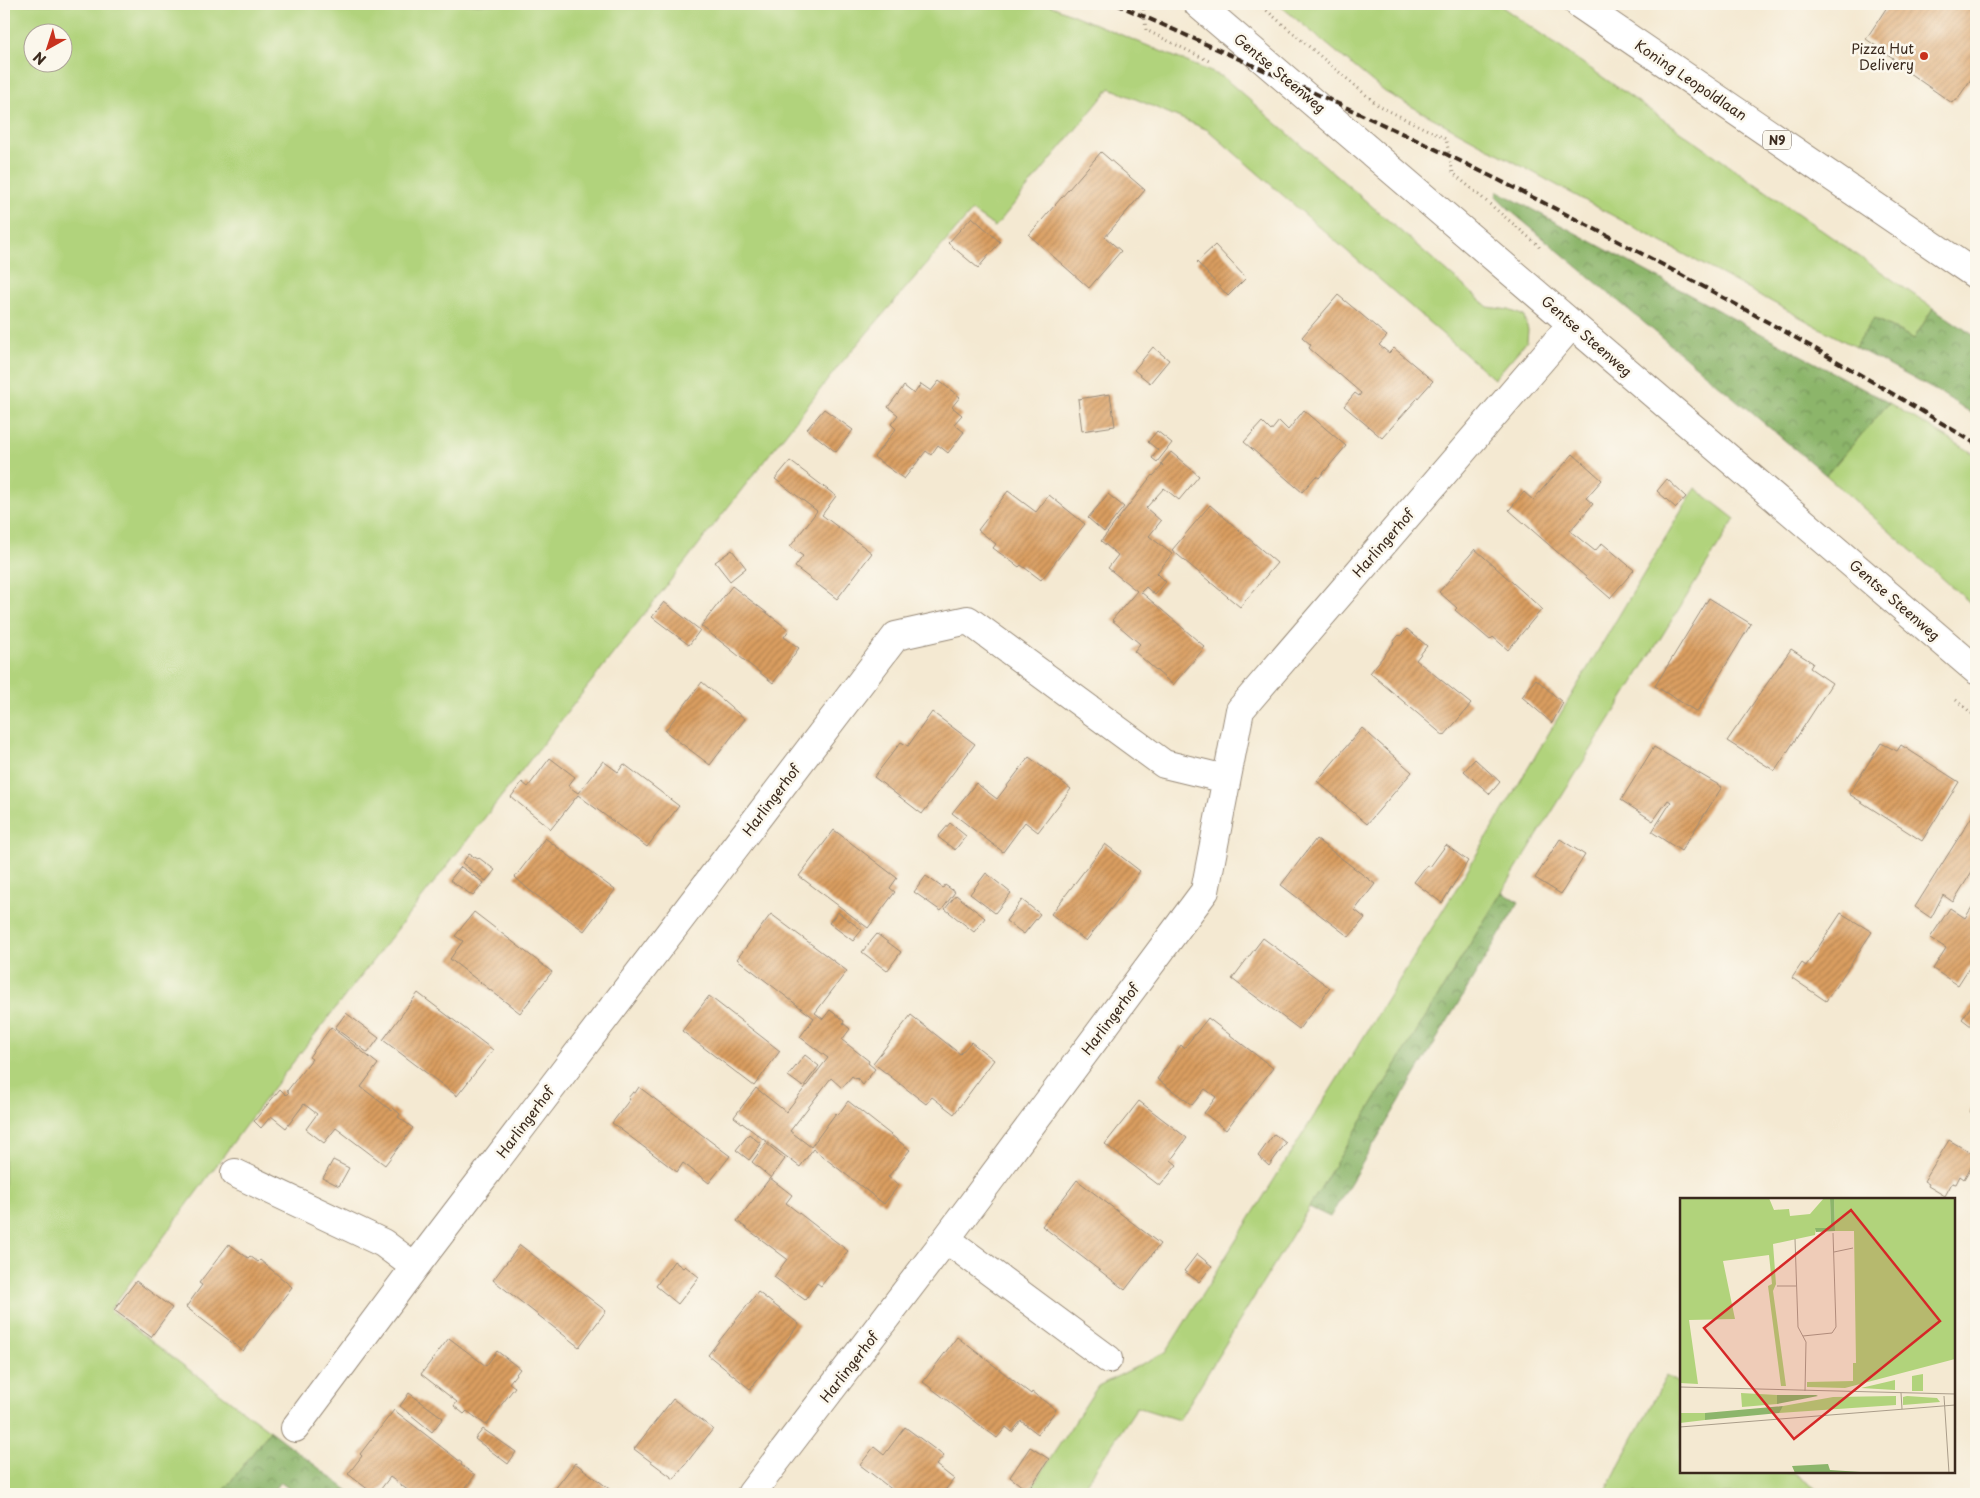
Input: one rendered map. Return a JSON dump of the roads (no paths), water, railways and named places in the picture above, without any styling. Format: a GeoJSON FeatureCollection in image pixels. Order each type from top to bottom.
{"type":"FeatureCollection","features":[{"type":"Feature","properties":{"kind":"street","name":"Gentse Steenweg"},"geometry":{"type":"LineString","coordinates":[[1198,4],[1976,670]]}},
{"type":"Feature","properties":{"kind":"street","name":"Koning Leopoldlaan"},"geometry":{"type":"LineString","coordinates":[[1579,4],[1976,275]]}},
{"type":"Feature","properties":{"kind":"street","name":"Harlingerhof"},"geometry":{"type":"LineString","coordinates":[[751,1494],[946,1239],[1205,891],[1240,710],[1572,324]]}},
{"type":"Feature","properties":{"kind":"street","name":"Harlingerhof"},"geometry":{"type":"LineString","coordinates":[[295,1428],[415,1267],[896,636],[968,620],[1164,764],[1226,779]]}},
{"type":"Feature","properties":{"kind":"street"},"geometry":{"type":"LineString","coordinates":[[235,1173],[383,1243],[415,1267]]}},
{"type":"Feature","properties":{"kind":"street"},"geometry":{"type":"LineString","coordinates":[[946,1239],[1108,1359]]}},
{"type":"Feature","properties":{"kind":"railway"},"geometry":{"type":"LineString","coordinates":[[1116,4],[1410,137],[1586,224],[1718,294],[1912,405],[1976,444]]}},
{"type":"Feature","properties":{"kind":"place","name":"Pizza Hut Delivery"},"geometry":{"type":"Point","coordinates":[1924,56]}}]}
